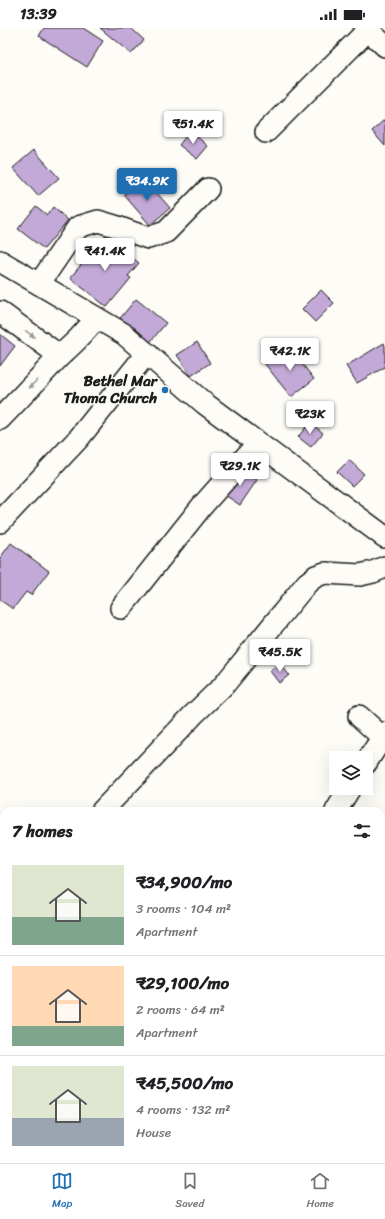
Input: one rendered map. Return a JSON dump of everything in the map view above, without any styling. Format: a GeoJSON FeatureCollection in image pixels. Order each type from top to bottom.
{"type":"FeatureCollection","features":[{"type":"Feature","properties":{"kind":"street"},"geometry":{"type":"LineString","coordinates":[[266,132],[367,29],[385,46]]}},
{"type":"Feature","properties":{"kind":"street"},"geometry":{"type":"LineString","coordinates":[[39,284],[78,227],[98,221],[148,238],[166,232],[208,188]]}},
{"type":"Feature","properties":{"kind":"street"},"geometry":{"type":"LineString","coordinates":[[0,261],[124,334],[204,403],[385,537]]}},
{"type":"Feature","properties":{"kind":"street"},"geometry":{"type":"LineString","coordinates":[[0,312],[60,356]]}},
{"type":"Feature","properties":{"kind":"street"},"geometry":{"type":"LineString","coordinates":[[0,419],[97,318]]}},
{"type":"Feature","properties":{"kind":"street"},"geometry":{"type":"LineString","coordinates":[[0,522],[79,438],[147,354]]}},
{"type":"Feature","properties":{"kind":"street"},"geometry":{"type":"LineString","coordinates":[[121,608],[202,506],[258,443]]}},
{"type":"Feature","properties":{"kind":"street"},"geometry":{"type":"LineString","coordinates":[[106,807],[193,715],[224,686],[307,583],[316,576],[325,573],[360,576],[385,567]]}},
{"type":"Feature","properties":{"kind":"street"},"geometry":{"type":"LineString","coordinates":[[359,716],[384,735],[373,752]]}},
{"type":"Feature","properties":{"kind":"street"},"geometry":{"type":"LineString","coordinates":[[338,807],[346,795]]}},
{"type":"Feature","properties":{"kind":"building"},"geometry":{"type":"Polygon","coordinates":[[[44,28],[83,28],[103,41],[87,67],[39,36],[44,28]]]}},
{"type":"Feature","properties":{"kind":"building"},"geometry":{"type":"Polygon","coordinates":[[[100,28],[131,28],[144,40],[131,54],[100,28]]]}},
{"type":"Feature","properties":{"kind":"building"},"geometry":{"type":"Polygon","coordinates":[[[385,119],[385,146],[372,131],[385,119]]]}},
{"type":"Feature","properties":{"kind":"building"},"geometry":{"type":"Polygon","coordinates":[[[190,131],[208,146],[197,159],[179,145],[190,131]]]}},
{"type":"Feature","properties":{"kind":"building"},"geometry":{"type":"Polygon","coordinates":[[[34,150],[59,178],[38,196],[13,168],[34,150]]]}},
{"type":"Feature","properties":{"kind":"building"},"geometry":{"type":"Polygon","coordinates":[[[144,178],[170,208],[150,225],[124,195],[144,178]]]}},
{"type":"Feature","properties":{"kind":"building"},"geometry":{"type":"Polygon","coordinates":[[[36,206],[47,215],[53,207],[68,220],[44,249],[18,229],[36,206]]]}},
{"type":"Feature","properties":{"kind":"building"},"geometry":{"type":"Polygon","coordinates":[[[105,236],[139,263],[128,276],[131,278],[107,307],[70,278],[105,236]]]}},
{"type":"Feature","properties":{"kind":"building"},"geometry":{"type":"Polygon","coordinates":[[[321,290],[334,303],[315,322],[302,309],[321,290]]]}},
{"type":"Feature","properties":{"kind":"building"},"geometry":{"type":"Polygon","coordinates":[[[136,299],[166,323],[147,346],[117,322],[136,299]]]}},
{"type":"Feature","properties":{"kind":"building"},"geometry":{"type":"Polygon","coordinates":[[[0,334],[15,346],[0,366],[0,334]]]}},
{"type":"Feature","properties":{"kind":"building"},"geometry":{"type":"Polygon","coordinates":[[[197,342],[210,363],[191,376],[177,355],[197,342]]]}},
{"type":"Feature","properties":{"kind":"building"},"geometry":{"type":"Polygon","coordinates":[[[384,343],[385,367],[357,383],[346,366],[384,343]]]}},
{"type":"Feature","properties":{"kind":"building"},"geometry":{"type":"Polygon","coordinates":[[[288,346],[314,379],[291,397],[265,364],[288,346]]]}},
{"type":"Feature","properties":{"kind":"building"},"geometry":{"type":"Polygon","coordinates":[[[310,422],[323,433],[311,447],[298,437],[310,422]]]}},
{"type":"Feature","properties":{"kind":"building"},"geometry":{"type":"Polygon","coordinates":[[[349,460],[364,474],[352,486],[337,472],[349,460]]]}},
{"type":"Feature","properties":{"kind":"building"},"geometry":{"type":"Polygon","coordinates":[[[240,468],[257,480],[240,505],[222,493],[240,468]]]}},
{"type":"Feature","properties":{"kind":"building"},"geometry":{"type":"Polygon","coordinates":[[[11,543],[49,571],[31,595],[26,592],[13,609],[0,600],[0,558],[11,543]]]}},
{"type":"Feature","properties":{"kind":"building"},"geometry":{"type":"Polygon","coordinates":[[[280,663],[289,675],[279,683],[270,671],[280,663]]]}},
{"type":"Feature","properties":{"kind":"place","name":"Bethel Mar Thoma Church"},"geometry":{"type":"Point","coordinates":[165,390]}}]}
